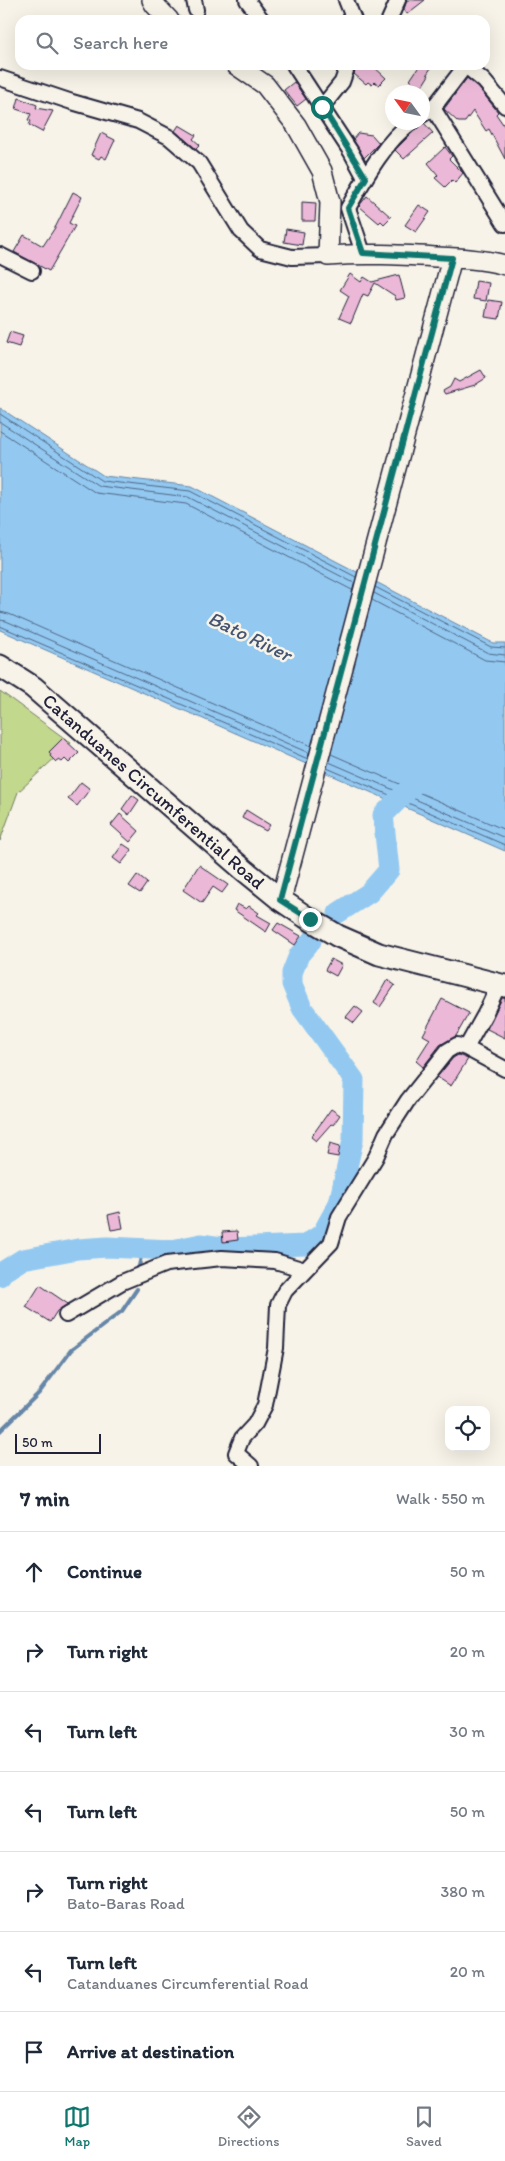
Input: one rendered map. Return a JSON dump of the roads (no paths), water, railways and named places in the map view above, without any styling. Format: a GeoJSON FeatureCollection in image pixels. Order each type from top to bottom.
{"type":"FeatureCollection","features":[{"type":"Feature","properties":{"kind":"main road"},"geometry":{"type":"LineString","coordinates":[[152,0],[164,15]]}},
{"type":"Feature","properties":{"kind":"main road"},"geometry":{"type":"LineString","coordinates":[[243,70],[265,85],[296,125],[322,171],[330,202],[328,256],[363,253],[452,258],[505,265]]}},
{"type":"Feature","properties":{"kind":"main road"},"geometry":{"type":"LineString","coordinates":[[280,900],[452,258]]}},
{"type":"Feature","properties":{"kind":"main road","name":"Catanduanes Circumferential Road"},"geometry":{"type":"LineString","coordinates":[[0,666],[33,687],[280,900],[338,936],[379,954],[502,985]]}},
{"type":"Feature","properties":{"kind":"street"},"geometry":{"type":"LineString","coordinates":[[248,0],[258,15]]}},
{"type":"Feature","properties":{"kind":"street"},"geometry":{"type":"LineString","coordinates":[[346,0],[352,15]]}},
{"type":"Feature","properties":{"kind":"street"},"geometry":{"type":"LineString","coordinates":[[391,15],[398,0]]}},
{"type":"Feature","properties":{"kind":"street"},"geometry":{"type":"LineString","coordinates":[[297,70],[366,178]]}},
{"type":"Feature","properties":{"kind":"street"},"geometry":{"type":"LineString","coordinates":[[322,107],[342,82],[346,70]]}},
{"type":"Feature","properties":{"kind":"street"},"geometry":{"type":"LineString","coordinates":[[430,110],[463,70]]}},
{"type":"Feature","properties":{"kind":"street"},"geometry":{"type":"LineString","coordinates":[[471,70],[484,81],[505,106]]}},
{"type":"Feature","properties":{"kind":"street"},"geometry":{"type":"LineString","coordinates":[[0,78],[138,121],[169,136],[198,163],[240,231],[260,250],[292,256],[328,256]]}},
{"type":"Feature","properties":{"kind":"street"},"geometry":{"type":"LineString","coordinates":[[430,115],[505,224]]}},
{"type":"Feature","properties":{"kind":"street"},"geometry":{"type":"LineString","coordinates":[[363,253],[348,208],[366,178],[400,130]]}},
{"type":"Feature","properties":{"kind":"street"},"geometry":{"type":"LineString","coordinates":[[0,255],[32,271]]}},
{"type":"Feature","properties":{"kind":"street"},"geometry":{"type":"LineString","coordinates":[[466,1048],[502,985]]}},
{"type":"Feature","properties":{"kind":"street"},"geometry":{"type":"LineString","coordinates":[[251,1466],[236,1453],[242,1438],[255,1424],[265,1405],[276,1348],[278,1305],[285,1291],[331,1243],[340,1216],[376,1157],[386,1134],[408,1100],[447,1051],[457,1045],[505,1069]]}},
{"type":"Feature","properties":{"kind":"street"},"geometry":{"type":"LineString","coordinates":[[66,1315],[122,1282],[166,1264],[231,1258],[275,1260],[305,1270]]}},
{"type":"Feature","properties":{"kind":"water","name":"Bato River"},"geometry":{"type":"Polygon","coordinates":[[[0,408],[104,476],[192,486],[493,643],[505,643],[505,851],[0,630],[0,408]]]}},
{"type":"Feature","properties":{"kind":"waterway"},"geometry":{"type":"LineString","coordinates":[[338,913],[369,893],[389,870],[383,815],[416,782]]}},
{"type":"Feature","properties":{"kind":"waterway"},"geometry":{"type":"LineString","coordinates":[[0,1276],[4,1271],[23,1259],[78,1249],[107,1247],[172,1250],[201,1244],[228,1248],[305,1245],[322,1234],[339,1203],[353,1140],[354,1080],[302,1008],[292,984],[292,973],[299,955],[311,941]]}},
{"type":"Feature","properties":{"kind":"waterway"},"geometry":{"type":"LineString","coordinates":[[139,1266],[143,1248]]}},
{"type":"Feature","properties":{"kind":"waterway"},"geometry":{"type":"LineString","coordinates":[[0,1431],[39,1393],[71,1350],[122,1311],[137,1289]]}}]}
